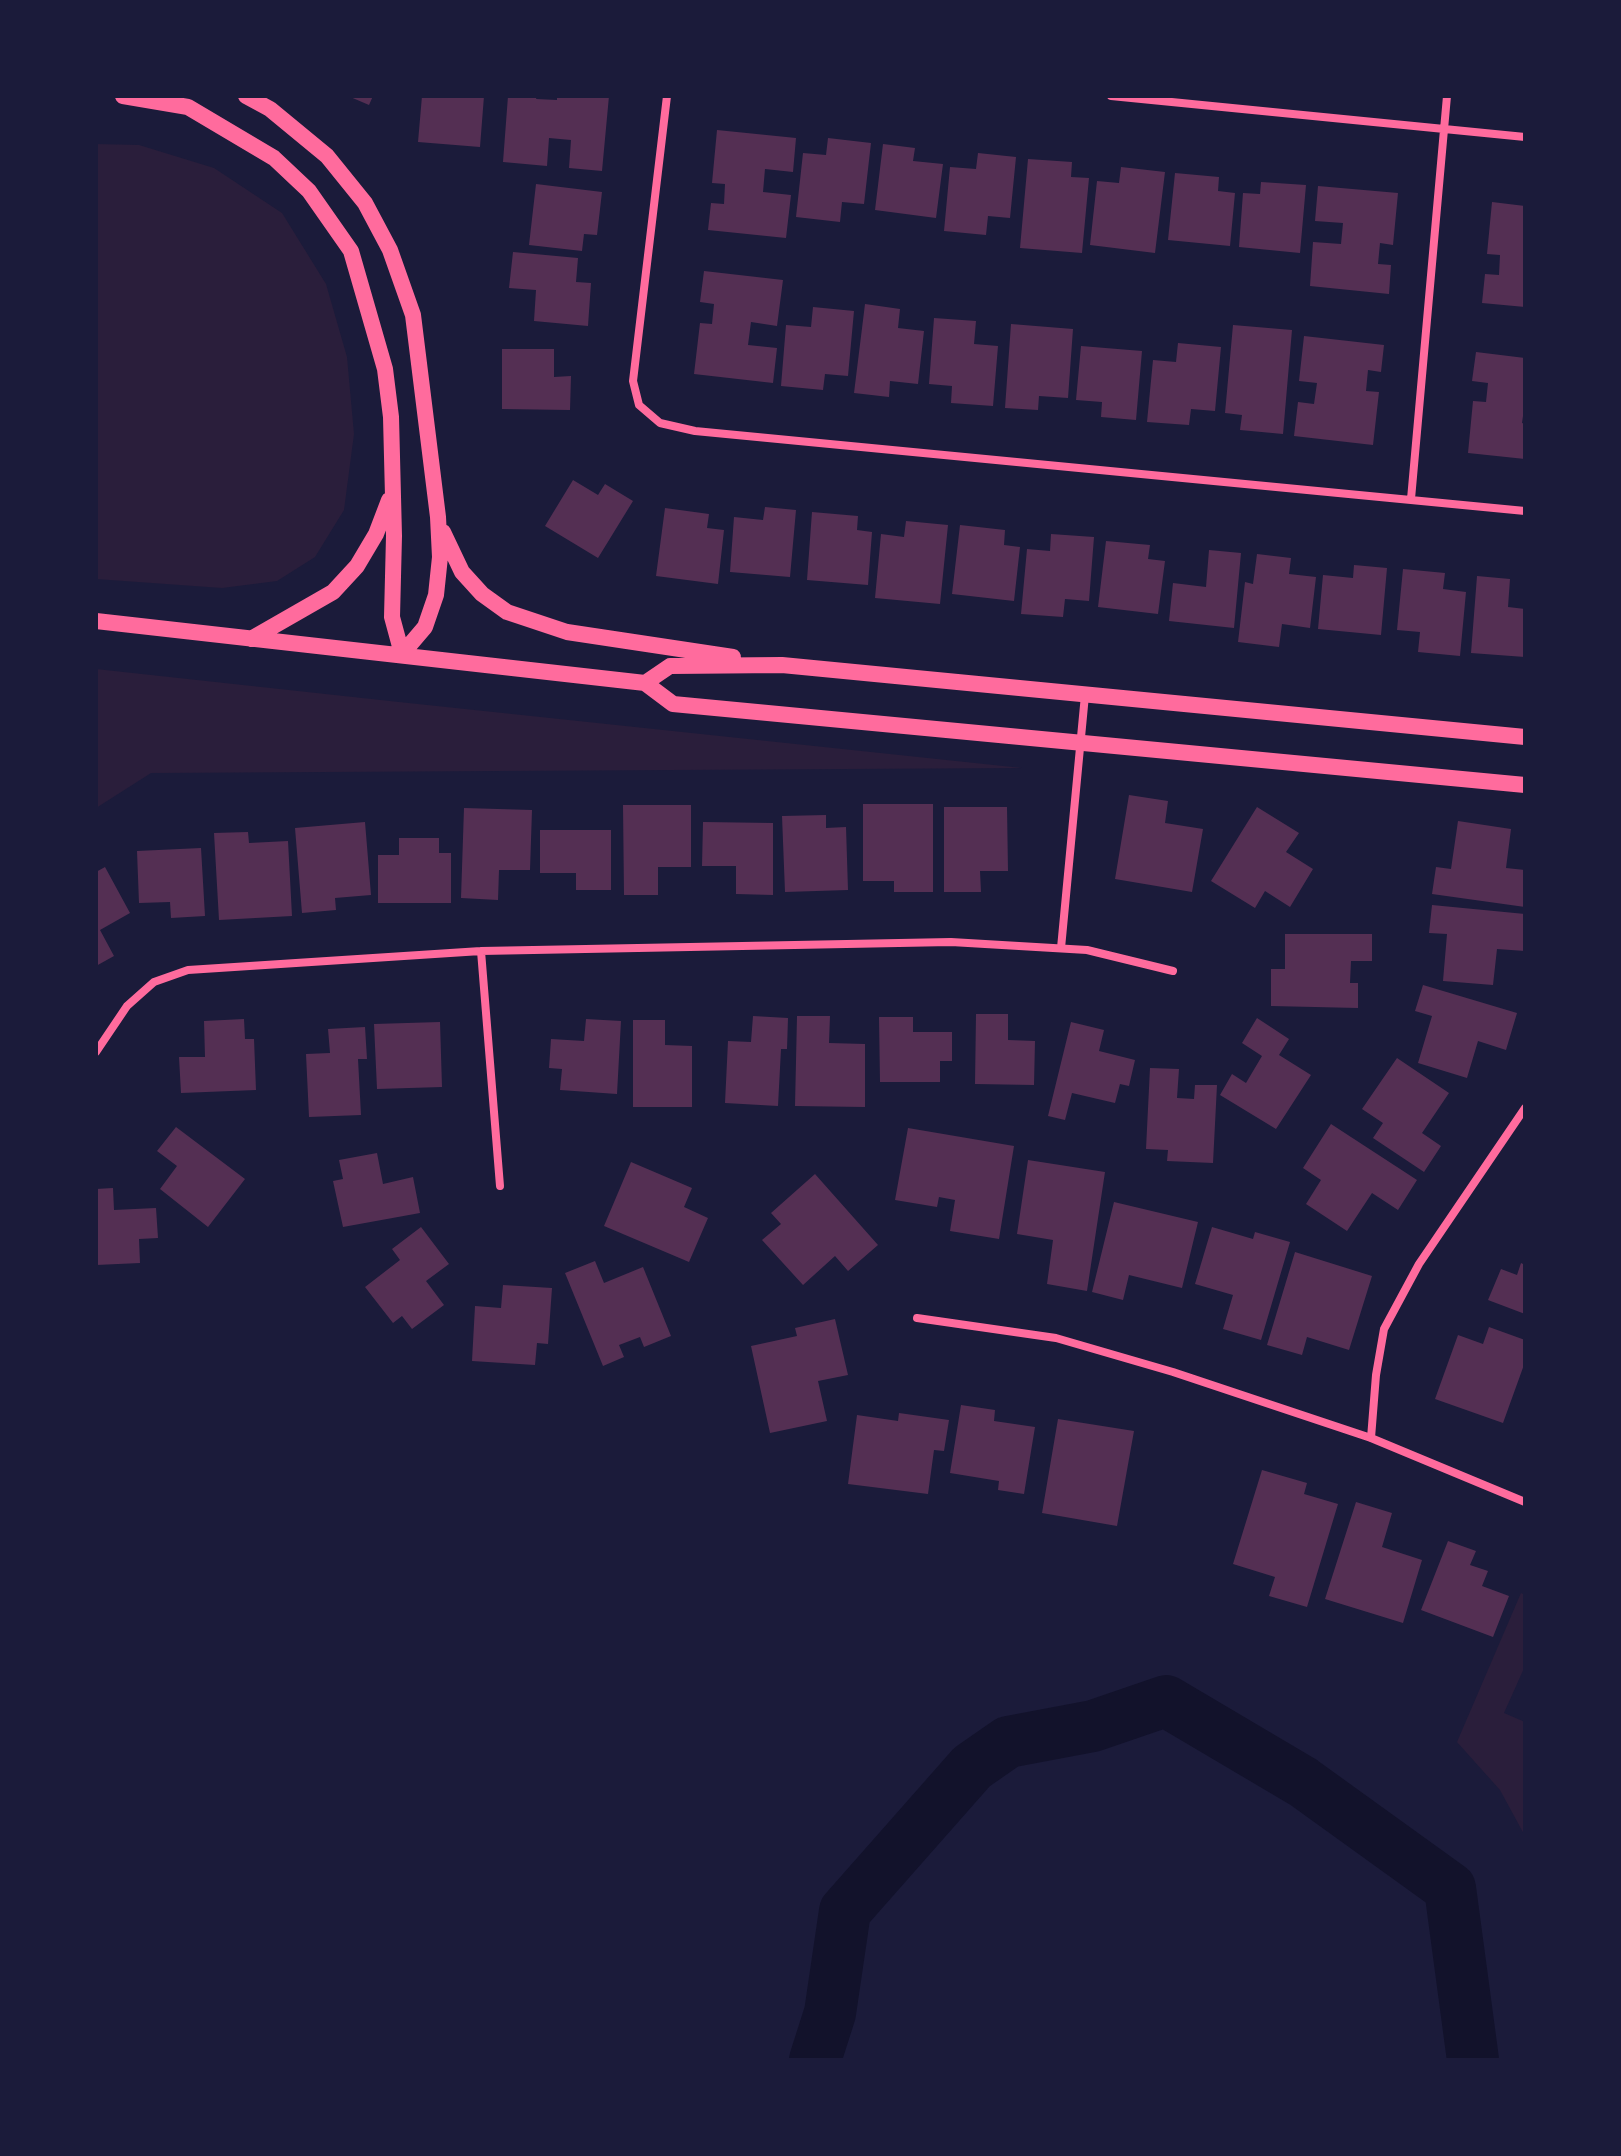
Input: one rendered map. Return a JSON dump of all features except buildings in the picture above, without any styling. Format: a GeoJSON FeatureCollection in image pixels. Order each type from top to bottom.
{"type":"FeatureCollection","features":[{"type":"Feature","properties":{"kind":"main road"},"geometry":{"type":"LineString","coordinates":[[123,96],[188,107],[274,158],[309,191],[351,251],[385,369],[391,417],[392,617],[402,654]]}},
{"type":"Feature","properties":{"kind":"main road"},"geometry":{"type":"LineString","coordinates":[[246,96],[270,109],[327,156],[365,203],[390,250],[413,315],[438,517],[440,557],[436,595],[425,627],[402,654]]}},
{"type":"Feature","properties":{"kind":"main road"},"geometry":{"type":"LineString","coordinates":[[251,639],[333,592],[357,566],[376,534],[393,491]]}},
{"type":"Feature","properties":{"kind":"main road"},"geometry":{"type":"LineString","coordinates":[[438,517],[449,549],[462,572],[482,594],[507,612],[567,632],[782,665],[1525,737]]}},
{"type":"Feature","properties":{"kind":"main road"},"geometry":{"type":"LineString","coordinates":[[96,621],[645,683],[673,704],[1525,785]]}},
{"type":"Feature","properties":{"kind":"main road"},"geometry":{"type":"LineString","coordinates":[[645,683],[670,666],[782,665]]}},
{"type":"Feature","properties":{"kind":"street"},"geometry":{"type":"LineString","coordinates":[[667,96],[633,381],[639,405],[660,423],[695,431],[1525,511]]}},
{"type":"Feature","properties":{"kind":"street"},"geometry":{"type":"LineString","coordinates":[[1111,96],[1525,137]]}},
{"type":"Feature","properties":{"kind":"street"},"geometry":{"type":"LineString","coordinates":[[1411,499],[1447,96]]}},
{"type":"Feature","properties":{"kind":"street"},"geometry":{"type":"LineString","coordinates":[[1061,948],[1085,694]]}},
{"type":"Feature","properties":{"kind":"street"},"geometry":{"type":"LineString","coordinates":[[96,1052],[127,1006],[154,982],[188,970],[481,951],[951,942],[1087,950],[1173,971]]}},
{"type":"Feature","properties":{"kind":"street"},"geometry":{"type":"LineString","coordinates":[[481,951],[500,1186]]}},
{"type":"Feature","properties":{"kind":"street"},"geometry":{"type":"LineString","coordinates":[[1371,1438],[1376,1375],[1384,1329],[1419,1264],[1525,1108]]}},
{"type":"Feature","properties":{"kind":"street"},"geometry":{"type":"LineString","coordinates":[[917,1318],[1056,1338],[1173,1372],[1371,1438],[1525,1502]]}},
{"type":"Feature","properties":{"kind":"shaded area"},"geometry":{"type":"Polygon","coordinates":[[[96,144],[139,145],[214,168],[282,213],[326,284],[347,357],[354,434],[344,510],[315,557],[277,581],[222,588],[96,579],[96,144]]]}},
{"type":"Feature","properties":{"kind":"shaded area"},"geometry":{"type":"Polygon","coordinates":[[[96,669],[1022,768],[151,773],[96,808],[96,669]]]}},
{"type":"Feature","properties":{"kind":"shaded area"},"geometry":{"type":"Polygon","coordinates":[[[1521,1593],[1525,1595],[1525,1666],[1504,1713],[1525,1722],[1525,1836],[1500,1790],[1457,1742],[1521,1593]]]}},
{"type":"Feature","properties":{"kind":"waterway"},"geometry":{"type":"LineString","coordinates":[[815,2060],[830,2013],[845,1911],[972,1767],[1008,1742],[1093,1726],[1166,1701],[1303,1782],[1450,1888],[1473,2060]]}}]}
